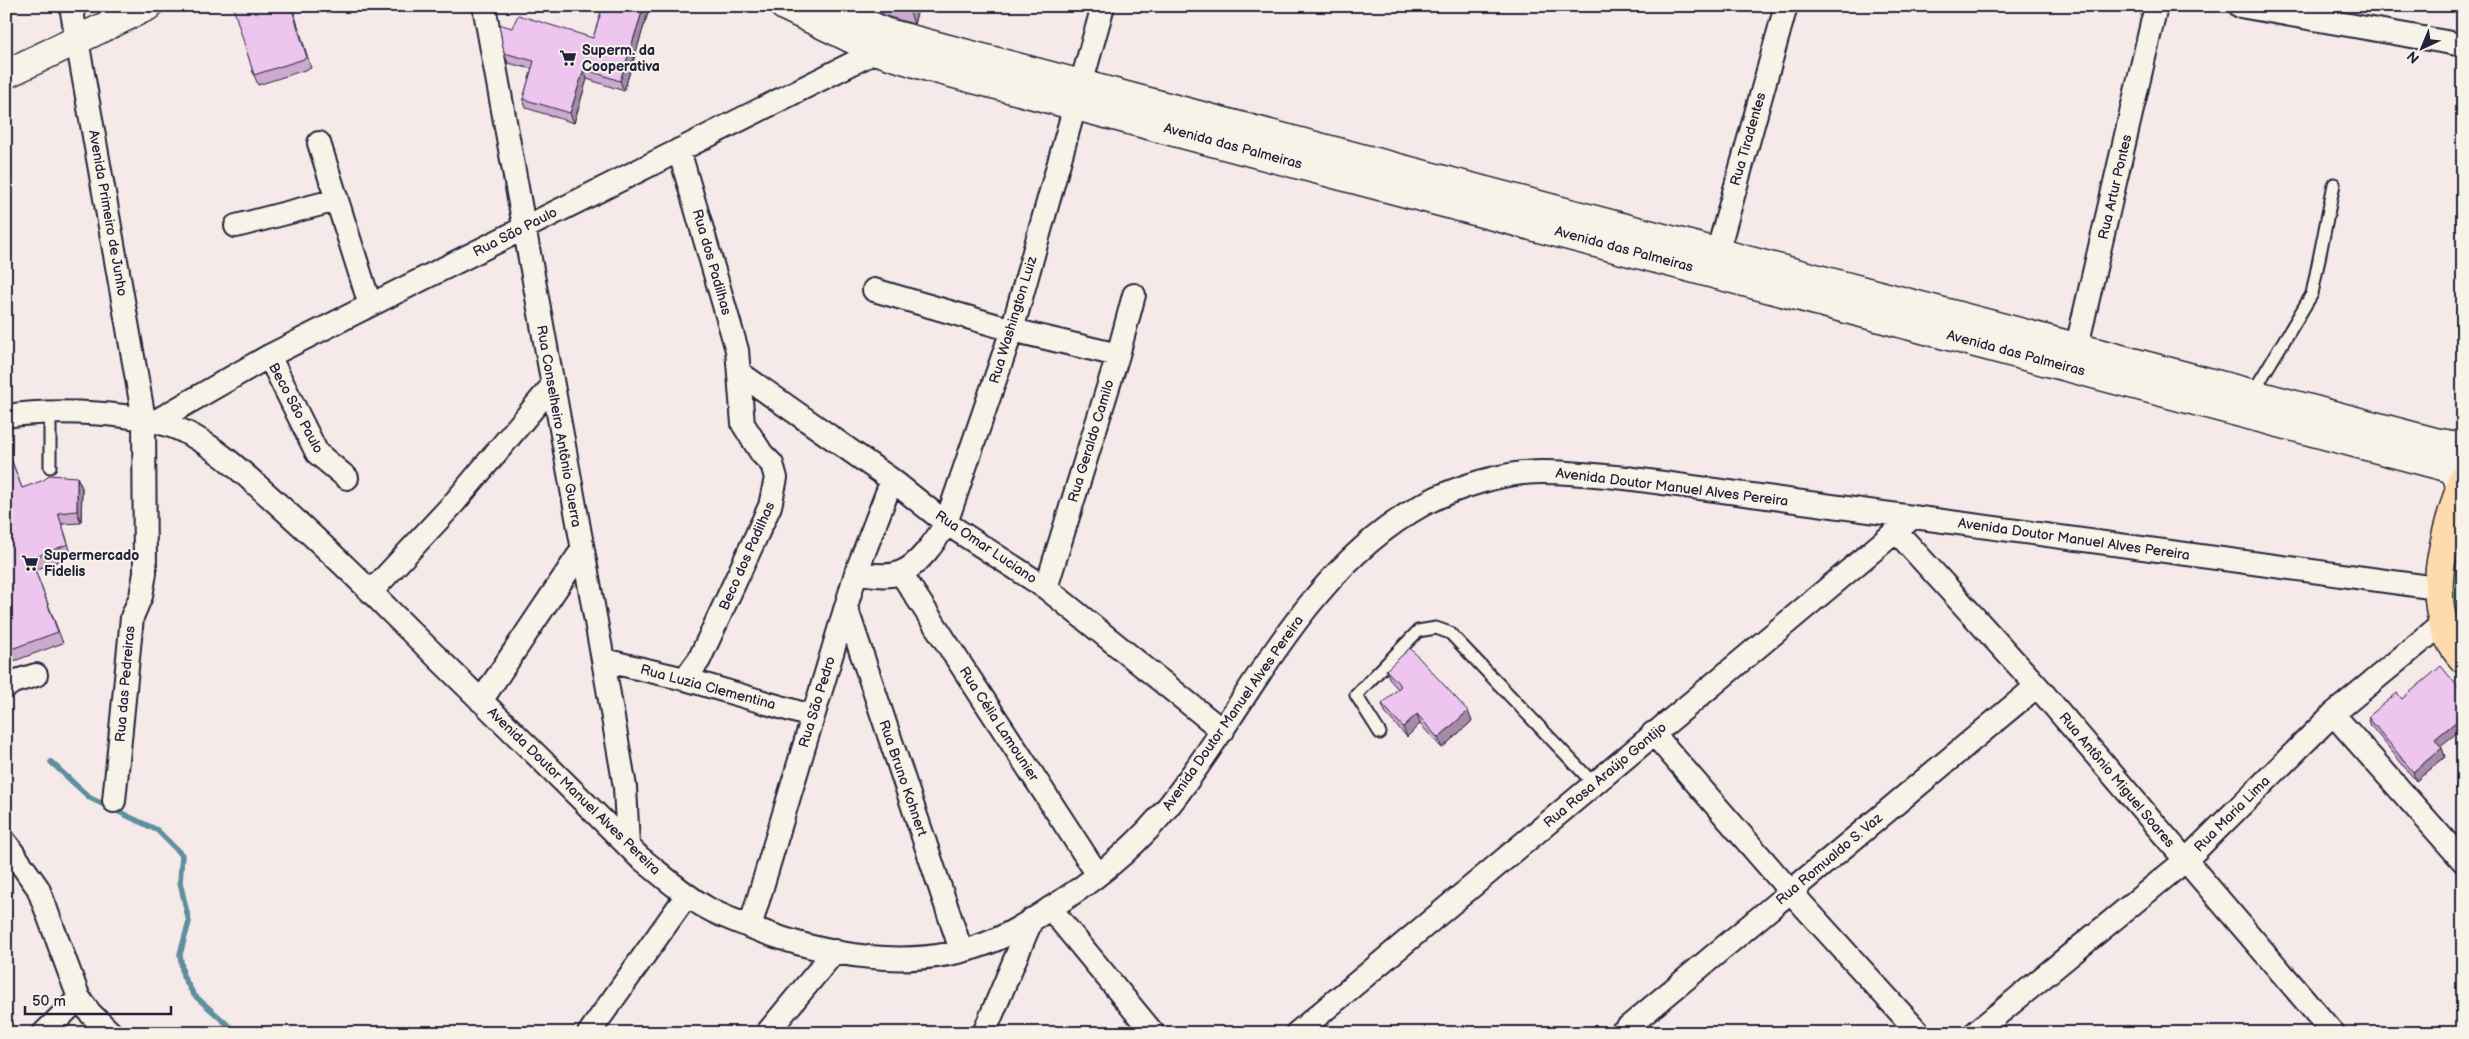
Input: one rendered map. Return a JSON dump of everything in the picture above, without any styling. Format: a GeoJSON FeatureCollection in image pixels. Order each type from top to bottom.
{"type":"FeatureCollection","features":[{"type":"Feature","properties":{"kind":"main road"},"geometry":{"type":"LineString","coordinates":[[6,74],[148,6]]}},
{"type":"Feature","properties":{"kind":"main road","name":"Avenida das Palmeiras"},"geometry":{"type":"LineString","coordinates":[[784,6],[877,50],[928,67],[1078,94]]}},
{"type":"Feature","properties":{"kind":"main road","name":"Avenida das Palmeiras"},"geometry":{"type":"LineString","coordinates":[[843,10],[884,32],[1078,94],[2074,358],[2450,468],[2461,482]]}},
{"type":"Feature","properties":{"kind":"main road","name":"Avenida das Palmeiras"},"geometry":{"type":"LineString","coordinates":[[2074,358],[2252,394],[2463,448]]}},
{"type":"Feature","properties":{"kind":"main road"},"geometry":{"type":"LineString","coordinates":[[2461,482],[2450,517],[2453,545],[2437,588],[2442,624],[2453,648],[2463,659]]}},
{"type":"Feature","properties":{"kind":"street","name":"Avenida Primeiro de Junho"},"geometry":{"type":"LineString","coordinates":[[71,6],[150,420]]}},
{"type":"Feature","properties":{"kind":"street","name":"Rua Conselheiro Antônio Guerra"},"geometry":{"type":"LineString","coordinates":[[484,6],[625,787],[628,846]]}},
{"type":"Feature","properties":{"kind":"street","name":"Rua Washington Luiz"},"geometry":{"type":"LineString","coordinates":[[901,573],[932,548],[946,522],[1012,330],[1103,6]]}},
{"type":"Feature","properties":{"kind":"street","name":"Rua Tiradentes"},"geometry":{"type":"LineString","coordinates":[[1714,262],[1786,6]]}},
{"type":"Feature","properties":{"kind":"street","name":"Rua Artur Pontes"},"geometry":{"type":"LineString","coordinates":[[2074,358],[2156,6]]}},
{"type":"Feature","properties":{"kind":"street"},"geometry":{"type":"LineString","coordinates":[[2240,6],[2289,10],[2463,45]]}},
{"type":"Feature","properties":{"kind":"street","name":"Rua São Paulo"},"geometry":{"type":"LineString","coordinates":[[150,420],[269,356],[877,50]]}},
{"type":"Feature","properties":{"kind":"street"},"geometry":{"type":"LineString","coordinates":[[319,143],[370,305]]}},
{"type":"Feature","properties":{"kind":"street","name":"Rua dos Padilhas"},"geometry":{"type":"LineString","coordinates":[[679,150],[737,350],[741,374]]}},
{"type":"Feature","properties":{"kind":"street"},"geometry":{"type":"LineString","coordinates":[[236,226],[337,200]]}},
{"type":"Feature","properties":{"kind":"street"},"geometry":{"type":"LineString","coordinates":[[874,290],[1012,330],[1118,355]]}},
{"type":"Feature","properties":{"kind":"street","name":"Rua Geraldo Camilo"},"geometry":{"type":"LineString","coordinates":[[1046,588],[1118,355],[1134,295]]}},
{"type":"Feature","properties":{"kind":"street","name":"Beco São Paulo"},"geometry":{"type":"LineString","coordinates":[[269,356],[317,453],[347,478]]}},
{"type":"Feature","properties":{"kind":"street","name":"Rua Omar Luciano"},"geometry":{"type":"LineString","coordinates":[[741,374],[892,480],[946,522],[1046,588],[1223,731]]}},
{"type":"Feature","properties":{"kind":"street","name":"Beco dos Padilhas"},"geometry":{"type":"LineString","coordinates":[[685,679],[699,660],[775,492],[776,478],[772,464],[762,454],[743,424],[741,374]]}},
{"type":"Feature","properties":{"kind":"street"},"geometry":{"type":"LineString","coordinates":[[371,592],[465,490],[552,386]]}},
{"type":"Feature","properties":{"kind":"street","name":"Avenida Doutor Manuel Alves Pereira"},"geometry":{"type":"LineString","coordinates":[[6,416],[50,413],[120,416],[150,420],[185,432],[199,440],[246,476],[321,542],[628,846],[688,895],[708,909],[779,939],[835,951],[882,958],[926,957],[992,941],[1041,914],[1098,875],[1149,829],[1171,804],[1303,612],[1326,583],[1355,555],[1414,511],[1444,494],[1469,485],[1537,472],[1573,473],[1905,524],[2437,588]]}},
{"type":"Feature","properties":{"kind":"street","name":"Rua das Pedreiras"},"geometry":{"type":"LineString","coordinates":[[114,801],[132,617],[141,596],[145,573],[150,420]]}},
{"type":"Feature","properties":{"kind":"street","name":"Rua São Pedro"},"geometry":{"type":"LineString","coordinates":[[750,927],[856,573],[892,480]]}},
{"type":"Feature","properties":{"kind":"street","name":"Rua Antônio Miguel Soares"},"geometry":{"type":"LineString","coordinates":[[1905,524],[2037,686],[2333,1033]]}},
{"type":"Feature","properties":{"kind":"street","name":"Rua Rosa Araújo Gontijo"},"geometry":{"type":"LineString","coordinates":[[1296,1033],[1905,524]]}},
{"type":"Feature","properties":{"kind":"street"},"geometry":{"type":"LineString","coordinates":[[481,701],[582,550]]}},
{"type":"Feature","properties":{"kind":"street"},"geometry":{"type":"LineString","coordinates":[[856,573],[886,576],[901,573]]}},
{"type":"Feature","properties":{"kind":"street","name":"Rua Célia Lamounier"},"geometry":{"type":"LineString","coordinates":[[901,573],[1098,875]]}},
{"type":"Feature","properties":{"kind":"street","name":"Rua Bruno Kohnert"},"geometry":{"type":"LineString","coordinates":[[846,607],[961,950]]}},
{"type":"Feature","properties":{"kind":"street","name":"Rua Maria Lima"},"geometry":{"type":"LineString","coordinates":[[1975,1033],[2186,860],[2333,714],[2442,624]]}},
{"type":"Feature","properties":{"kind":"street","name":"Rua Luzia Clementina"},"geometry":{"type":"LineString","coordinates":[[603,660],[685,679],[812,716]]}},
{"type":"Feature","properties":{"kind":"street"},"geometry":{"type":"LineString","coordinates":[[6,687],[13,682],[36,675]]}},
{"type":"Feature","properties":{"kind":"street","name":"Rua Romualdo S. Vaz"},"geometry":{"type":"LineString","coordinates":[[1621,1033],[2037,686]]}},
{"type":"Feature","properties":{"kind":"street"},"geometry":{"type":"LineString","coordinates":[[2333,714],[2463,861]]}},
{"type":"Feature","properties":{"kind":"street"},"geometry":{"type":"LineString","coordinates":[[1653,734],[1790,891],[1919,1033]]}},
{"type":"Feature","properties":{"kind":"street"},"geometry":{"type":"LineString","coordinates":[[6,843],[38,888],[79,998],[91,1014],[111,1033]]}},
{"type":"Feature","properties":{"kind":"street"},"geometry":{"type":"LineString","coordinates":[[588,1033],[688,895]]}},
{"type":"Feature","properties":{"kind":"street"},"geometry":{"type":"LineString","coordinates":[[984,1033],[1041,914],[1153,1033]]}},
{"type":"Feature","properties":{"kind":"street"},"geometry":{"type":"LineString","coordinates":[[767,1033],[835,951]]}},
{"type":"Feature","properties":{"kind":"street"},"geometry":{"type":"LineString","coordinates":[[44,1033],[79,998]]}},
{"type":"Feature","properties":{"kind":"lane"},"geometry":{"type":"LineString","coordinates":[[2252,394],[2312,294],[2334,184]]}},
{"type":"Feature","properties":{"kind":"lane"},"geometry":{"type":"LineString","coordinates":[[50,413],[50,467]]}},
{"type":"Feature","properties":{"kind":"lane"},"geometry":{"type":"LineString","coordinates":[[1380,733],[1356,695],[1418,631],[1436,628],[1450,633],[1594,784]]}},
{"type":"Feature","properties":{"kind":"green space"},"geometry":{"type":"Polygon","coordinates":[[[2463,550],[2463,628],[2458,621],[2455,611],[2453,589],[2456,567],[2463,550]]]}},
{"type":"Feature","properties":{"kind":"building"},"geometry":{"type":"Polygon","coordinates":[[[234,6],[291,6],[307,58],[254,75],[234,6]]]}},
{"type":"Feature","properties":{"kind":"building"},"geometry":{"type":"Polygon","coordinates":[[[603,6],[644,6],[620,81],[584,69],[570,113],[523,99],[534,61],[504,53],[499,24],[512,28],[518,15],[593,38],[603,6]]]}},
{"type":"Feature","properties":{"kind":"building"},"geometry":{"type":"Polygon","coordinates":[[[895,6],[910,6],[909,10],[895,6]]]}},
{"type":"Feature","properties":{"kind":"building","name":"Supermercado Fidelis"},"geometry":{"type":"Polygon","coordinates":[[[6,446],[22,488],[44,480],[49,475],[77,477],[77,511],[58,513],[68,544],[31,559],[58,632],[6,651],[6,446]]]}},
{"type":"Feature","properties":{"kind":"building"},"geometry":{"type":"Polygon","coordinates":[[[1410,648],[1468,711],[1438,738],[1417,714],[1403,727],[1382,704],[1401,686],[1386,670],[1410,648]]]}},
{"type":"Feature","properties":{"kind":"building"},"geometry":{"type":"Polygon","coordinates":[[[2441,666],[2463,693],[2463,716],[2435,739],[2442,748],[2413,772],[2368,717],[2397,693],[2402,699],[2441,666]]]}},
{"type":"Feature","properties":{"kind":"waterway"},"geometry":{"type":"LineString","coordinates":[[51,762],[90,798],[157,830],[182,855],[180,882],[189,922],[180,954],[183,976],[194,995],[237,1033]]}},
{"type":"Feature","properties":{"kind":"place","name":"Superm. da Cooperativa"},"geometry":{"type":"Point","coordinates":[568,58]}},
{"type":"Feature","properties":{"kind":"place","name":"Supermercado Fidelis"},"geometry":{"type":"Point","coordinates":[30,563]}}]}
